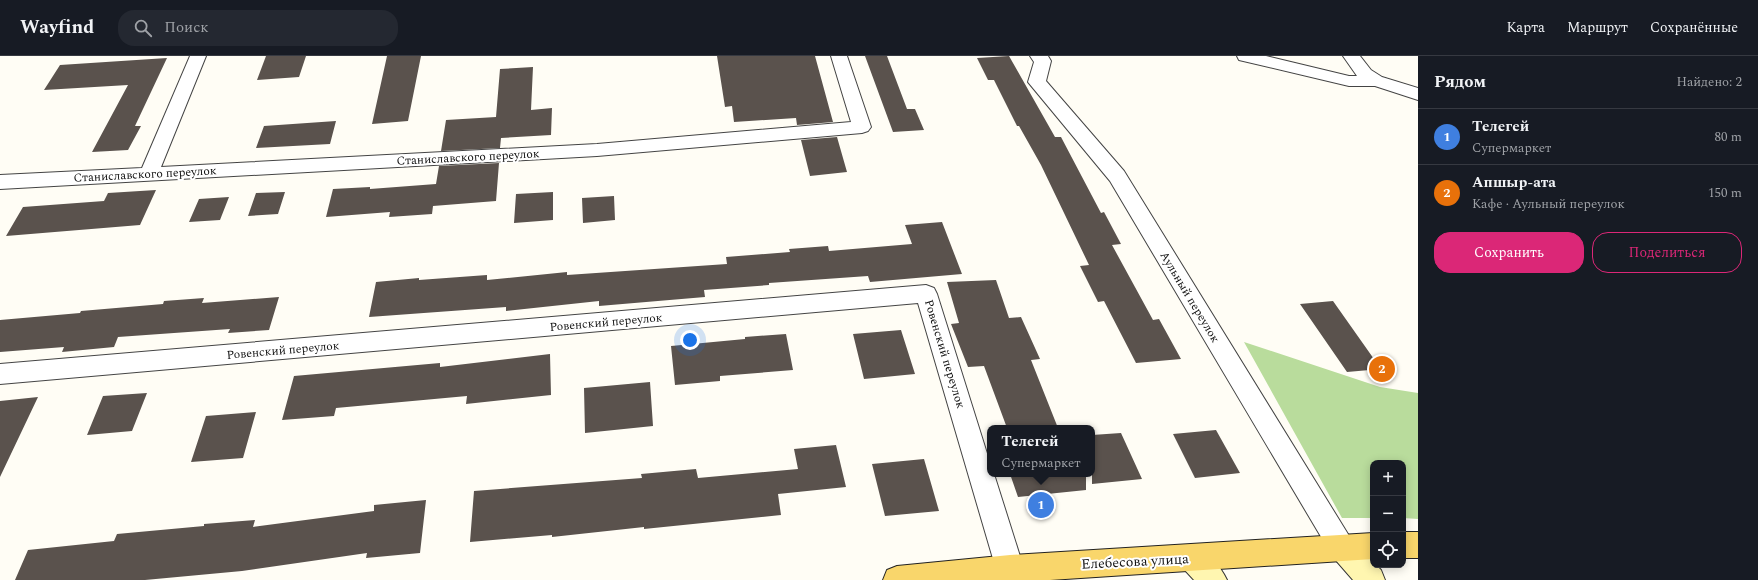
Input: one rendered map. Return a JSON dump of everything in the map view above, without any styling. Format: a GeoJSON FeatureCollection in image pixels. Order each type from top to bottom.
{"type":"FeatureCollection","features":[{"type":"Feature","properties":{"kind":"main road"},"geometry":{"type":"LineString","coordinates":[[1406,545],[1418,545]]}},
{"type":"Feature","properties":{"kind":"main road","name":"Елебесова улица"},"geometry":{"type":"LineString","coordinates":[[897,580],[1010,568],[1370,546]]}},
{"type":"Feature","properties":{"kind":"main road"},"geometry":{"type":"LineString","coordinates":[[1342,548],[1371,580]]}},
{"type":"Feature","properties":{"kind":"main road"},"geometry":{"type":"LineString","coordinates":[[1192,558],[1213,580]]}},
{"type":"Feature","properties":{"kind":"street"},"geometry":{"type":"LineString","coordinates":[[149,174],[198,56]]}},
{"type":"Feature","properties":{"kind":"street","name":"Станиславского переулок"},"geometry":{"type":"LineString","coordinates":[[0,182],[597,150],[862,127],[838,56]]}},
{"type":"Feature","properties":{"kind":"street","name":"Аульный переулок"},"geometry":{"type":"LineString","coordinates":[[1038,56],[1043,61],[1037,82],[1117,176],[1342,548]]}},
{"type":"Feature","properties":{"kind":"street"},"geometry":{"type":"LineString","coordinates":[[1245,56],[1349,81],[1376,81]]}},
{"type":"Feature","properties":{"kind":"street"},"geometry":{"type":"LineString","coordinates":[[1351,56],[1365,74],[1376,81],[1418,94]]}},
{"type":"Feature","properties":{"kind":"street","name":"Ровенский переулок"},"geometry":{"type":"LineString","coordinates":[[0,374],[926,294],[1010,568]]}},
{"type":"Feature","properties":{"kind":"green space"},"geometry":{"type":"Polygon","coordinates":[[[1244,342],[1380,387],[1418,393],[1418,519],[1406,518],[1406,460],[1370,460],[1370,518],[1342,518],[1244,342]]]}},
{"type":"Feature","properties":{"kind":"building"},"geometry":{"type":"Polygon","coordinates":[[[266,56],[306,56],[299,77],[257,80],[266,56]]]}},
{"type":"Feature","properties":{"kind":"building"},"geometry":{"type":"Polygon","coordinates":[[[387,56],[421,56],[408,121],[372,124],[387,56]]]}},
{"type":"Feature","properties":{"kind":"building"},"geometry":{"type":"Polygon","coordinates":[[[717,56],[815,56],[833,122],[797,125],[796,118],[734,122],[732,106],[725,107],[717,56]]]}},
{"type":"Feature","properties":{"kind":"building"},"geometry":{"type":"Polygon","coordinates":[[[865,56],[887,56],[907,109],[915,109],[924,130],[893,132],[865,56]]]}},
{"type":"Feature","properties":{"kind":"building"},"geometry":{"type":"Polygon","coordinates":[[[1009,56],[1055,137],[1061,137],[1101,213],[1104,212],[1121,244],[1112,245],[1153,320],[1159,319],[1181,359],[1136,363],[1104,301],[1098,302],[1080,266],[1089,265],[1041,165],[1019,126],[1017,126],[994,80],[988,80],[977,58],[1009,56]]]}},
{"type":"Feature","properties":{"kind":"building"},"geometry":{"type":"Polygon","coordinates":[[[167,58],[135,126],[141,126],[128,150],[92,152],[128,85],[44,90],[60,65],[167,58]]]}},
{"type":"Feature","properties":{"kind":"building"},"geometry":{"type":"Polygon","coordinates":[[[533,67],[531,110],[552,108],[551,135],[501,138],[500,148],[441,151],[446,120],[496,117],[500,69],[533,67]]]}},
{"type":"Feature","properties":{"kind":"building"},"geometry":{"type":"Polygon","coordinates":[[[336,121],[330,144],[256,148],[264,126],[336,121]]]}},
{"type":"Feature","properties":{"kind":"building"},"geometry":{"type":"Polygon","coordinates":[[[837,137],[847,172],[810,176],[801,140],[837,137]]]}},
{"type":"Feature","properties":{"kind":"building"},"geometry":{"type":"Polygon","coordinates":[[[499,163],[496,201],[433,206],[432,214],[389,217],[390,212],[326,217],[333,189],[370,187],[370,189],[436,184],[439,166],[499,163]]]}},
{"type":"Feature","properties":{"kind":"building"},"geometry":{"type":"Polygon","coordinates":[[[156,190],[140,225],[6,236],[23,207],[104,201],[108,193],[156,190]]]}},
{"type":"Feature","properties":{"kind":"building"},"geometry":{"type":"Polygon","coordinates":[[[285,192],[278,214],[248,216],[256,193],[285,192]]]}},
{"type":"Feature","properties":{"kind":"building"},"geometry":{"type":"Polygon","coordinates":[[[553,192],[553,220],[514,223],[516,194],[553,192]]]}},
{"type":"Feature","properties":{"kind":"building"},"geometry":{"type":"Polygon","coordinates":[[[614,196],[615,220],[583,223],[582,198],[614,196]]]}},
{"type":"Feature","properties":{"kind":"building"},"geometry":{"type":"Polygon","coordinates":[[[229,197],[220,220],[189,222],[199,199],[229,197]]]}},
{"type":"Feature","properties":{"kind":"building"},"geometry":{"type":"Polygon","coordinates":[[[942,222],[962,274],[870,282],[868,276],[769,283],[769,285],[704,290],[705,297],[599,306],[599,301],[506,311],[506,307],[369,317],[376,282],[419,278],[419,280],[487,275],[487,280],[567,272],[567,275],[727,264],[726,257],[790,252],[789,249],[828,246],[829,251],[912,244],[905,225],[942,222]]]}},
{"type":"Feature","properties":{"kind":"building"},"geometry":{"type":"Polygon","coordinates":[[[996,280],[1009,318],[1021,317],[1040,359],[1031,360],[1057,425],[1006,425],[984,366],[968,367],[951,324],[959,323],[947,282],[996,280]]]}},
{"type":"Feature","properties":{"kind":"building"},"geometry":{"type":"Polygon","coordinates":[[[279,297],[269,330],[228,333],[230,329],[118,337],[114,347],[62,352],[64,347],[0,352],[0,320],[163,304],[164,301],[204,298],[202,303],[279,297]]]}},
{"type":"Feature","properties":{"kind":"building"},"geometry":{"type":"Polygon","coordinates":[[[1333,301],[1381,369],[1347,372],[1300,304],[1333,301]]]}},
{"type":"Feature","properties":{"kind":"building"},"geometry":{"type":"Polygon","coordinates":[[[901,330],[915,374],[864,379],[853,334],[901,330]]]}},
{"type":"Feature","properties":{"kind":"building"},"geometry":{"type":"Polygon","coordinates":[[[786,334],[793,370],[720,376],[720,381],[675,385],[671,346],[745,339],[745,337],[786,334]]]}},
{"type":"Feature","properties":{"kind":"building"},"geometry":{"type":"Polygon","coordinates":[[[550,354],[551,395],[466,404],[467,396],[336,408],[334,416],[282,420],[294,376],[440,363],[440,367],[550,354]]]}},
{"type":"Feature","properties":{"kind":"building"},"geometry":{"type":"Polygon","coordinates":[[[650,382],[653,426],[585,433],[584,388],[650,382]]]}},
{"type":"Feature","properties":{"kind":"building"},"geometry":{"type":"Polygon","coordinates":[[[147,393],[132,431],[87,435],[103,396],[147,393]]]}},
{"type":"Feature","properties":{"kind":"building"},"geometry":{"type":"Polygon","coordinates":[[[38,397],[0,477],[0,401],[38,397]]]}},
{"type":"Feature","properties":{"kind":"building"},"geometry":{"type":"Polygon","coordinates":[[[256,412],[243,458],[191,462],[206,416],[256,412]]]}},
{"type":"Feature","properties":{"kind":"building"},"geometry":{"type":"Polygon","coordinates":[[[1216,430],[1240,473],[1195,478],[1173,434],[1216,430]]]}},
{"type":"Feature","properties":{"kind":"building"},"geometry":{"type":"Polygon","coordinates":[[[1121,433],[1142,479],[1092,484],[1092,477],[1095,477],[1095,435],[1121,433]]]}},
{"type":"Feature","properties":{"kind":"building"},"geometry":{"type":"Polygon","coordinates":[[[836,445],[846,487],[778,494],[781,515],[552,537],[552,535],[470,542],[474,491],[642,478],[641,474],[696,469],[698,478],[798,469],[794,449],[836,445]]]}},
{"type":"Feature","properties":{"kind":"building"},"geometry":{"type":"Polygon","coordinates":[[[924,459],[939,511],[885,516],[872,464],[924,459]]]}},
{"type":"Feature","properties":{"kind":"building"},"geometry":{"type":"Polygon","coordinates":[[[1011,477],[1086,477],[1086,490],[1018,497],[1011,477]]]}},
{"type":"Feature","properties":{"kind":"building"},"geometry":{"type":"Polygon","coordinates":[[[426,500],[420,553],[366,558],[367,553],[242,571],[145,580],[15,580],[28,550],[114,541],[117,534],[204,526],[204,524],[255,520],[253,527],[374,511],[374,505],[426,500]]]}},
{"type":"Feature","properties":{"kind":"place","name":"Апшыр-ата"},"geometry":{"type":"Point","coordinates":[1382,369]}},
{"type":"Feature","properties":{"kind":"place","name":"Телегей"},"geometry":{"type":"Point","coordinates":[1041,505]}}]}
